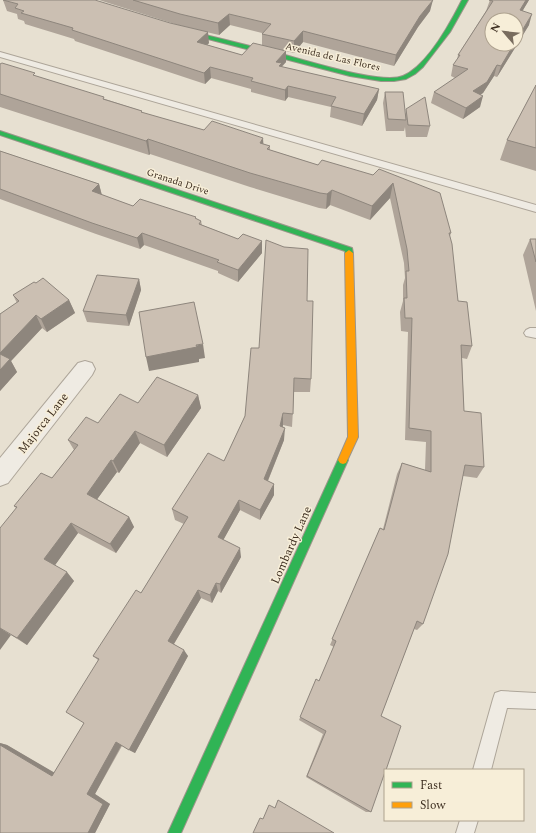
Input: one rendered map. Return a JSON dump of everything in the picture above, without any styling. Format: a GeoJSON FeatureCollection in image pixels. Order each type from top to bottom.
{"type":"FeatureCollection","features":[{"type":"Feature","properties":{"kind":"street","name":"Avenida de Las Flores"},"geometry":{"type":"LineString","coordinates":[[170,28],[346,71],[395,79],[414,74],[453,23],[465,0]]}},
{"type":"Feature","properties":{"kind":"street","name":"Granada Drive"},"geometry":{"type":"LineString","coordinates":[[0,133],[349,250]]}},
{"type":"Feature","properties":{"kind":"street","name":"Lombardy Lane"},"geometry":{"type":"LineString","coordinates":[[174,833],[353,437],[349,250]]}},
{"type":"Feature","properties":{"kind":"street","name":"Majorca Lane"},"geometry":{"type":"LineString","coordinates":[[0,476],[85,369]]}},
{"type":"Feature","properties":{"kind":"lane"},"geometry":{"type":"LineString","coordinates":[[0,54],[454,184],[536,209]]}},
{"type":"Feature","properties":{"kind":"lane"},"geometry":{"type":"LineString","coordinates":[[482,769],[501,699],[536,701]]}},
{"type":"Feature","properties":{"kind":"lane"},"geometry":{"type":"LineString","coordinates":[[465,833],[469,821]]}},
{"type":"Feature","properties":{"kind":"building"},"geometry":{"type":"Polygon","coordinates":[[[3,0],[95,0],[170,23],[208,32],[197,42],[242,55],[253,43],[286,51],[276,62],[282,63],[279,66],[379,89],[364,114],[331,106],[336,97],[288,86],[285,90],[251,81],[253,78],[210,67],[204,73],[72,30],[73,28],[21,13],[24,11],[15,8],[18,4],[3,0]]]}},
{"type":"Feature","properties":{"kind":"building"},"geometry":{"type":"Polygon","coordinates":[[[133,0],[433,0],[420,16],[396,55],[303,31],[294,41],[262,34],[271,24],[229,14],[218,23],[180,14],[133,0]]]}},
{"type":"Feature","properties":{"kind":"building"},"geometry":{"type":"Polygon","coordinates":[[[489,0],[526,0],[520,10],[532,14],[524,28],[524,12],[486,12],[493,1],[489,0]]]}},
{"type":"Feature","properties":{"kind":"building"},"geometry":{"type":"Polygon","coordinates":[[[484,15],[484,52],[509,52],[501,66],[497,65],[487,82],[473,91],[483,96],[466,108],[434,92],[468,69],[453,65],[460,55],[458,55],[484,15]]]}},
{"type":"Feature","properties":{"kind":"building"},"geometry":{"type":"Polygon","coordinates":[[[2,63],[35,73],[33,75],[104,97],[103,99],[142,111],[141,112],[204,130],[212,121],[263,138],[260,143],[270,146],[267,149],[318,165],[322,160],[373,175],[379,169],[440,193],[451,233],[449,233],[452,244],[458,301],[467,302],[472,346],[461,345],[464,411],[481,413],[484,467],[465,465],[448,554],[423,624],[417,621],[381,716],[401,726],[386,769],[384,769],[384,775],[371,812],[307,776],[326,731],[300,717],[316,679],[319,681],[336,641],[332,639],[380,528],[384,530],[402,463],[431,472],[431,431],[409,428],[412,318],[405,318],[404,298],[407,298],[406,271],[409,271],[407,249],[393,183],[372,206],[332,190],[327,194],[320,193],[250,173],[148,139],[146,141],[0,94],[0,64],[2,63]]]}},
{"type":"Feature","properties":{"kind":"building"},"geometry":{"type":"Polygon","coordinates":[[[536,85],[536,148],[507,140],[536,85]]]}},
{"type":"Feature","properties":{"kind":"building"},"geometry":{"type":"Polygon","coordinates":[[[385,92],[403,92],[406,120],[388,119],[385,92]]]}},
{"type":"Feature","properties":{"kind":"building"},"geometry":{"type":"Polygon","coordinates":[[[425,97],[430,126],[408,125],[406,109],[425,97]]]}},
{"type":"Feature","properties":{"kind":"building"},"geometry":{"type":"Polygon","coordinates":[[[0,151],[99,184],[92,191],[133,206],[140,199],[196,217],[195,218],[201,221],[199,224],[238,239],[243,234],[262,241],[238,270],[217,262],[219,260],[142,233],[137,238],[92,223],[0,189],[0,151]]]}},
{"type":"Feature","properties":{"kind":"building"},"geometry":{"type":"Polygon","coordinates":[[[530,239],[536,239],[536,262],[530,239]]]}},
{"type":"Feature","properties":{"kind":"building"},"geometry":{"type":"Polygon","coordinates":[[[266,240],[284,247],[308,249],[307,301],[313,301],[311,379],[294,378],[293,414],[283,413],[280,426],[285,428],[264,479],[274,484],[260,510],[239,500],[218,537],[240,548],[220,584],[216,583],[210,595],[198,590],[168,641],[184,650],[129,750],[116,742],[87,794],[103,804],[88,833],[0,833],[0,745],[52,776],[84,723],[66,712],[99,659],[93,656],[136,590],[141,593],[188,517],[172,509],[208,453],[224,461],[245,416],[251,348],[259,348],[266,240]]]}},
{"type":"Feature","properties":{"kind":"building"},"geometry":{"type":"Polygon","coordinates":[[[97,275],[139,279],[126,315],[83,311],[97,275]]]}},
{"type":"Feature","properties":{"kind":"building"},"geometry":{"type":"Polygon","coordinates":[[[43,278],[69,300],[41,319],[36,315],[0,353],[0,314],[19,301],[13,295],[43,278]]]}},
{"type":"Feature","properties":{"kind":"building"},"geometry":{"type":"Polygon","coordinates":[[[194,302],[203,344],[196,345],[197,347],[146,357],[139,312],[194,302]]]}},
{"type":"Feature","properties":{"kind":"building"},"geometry":{"type":"Polygon","coordinates":[[[0,354],[10,359],[0,370],[0,354]]]}},
{"type":"Feature","properties":{"kind":"building"},"geometry":{"type":"Polygon","coordinates":[[[157,377],[198,395],[164,445],[135,431],[113,461],[111,460],[87,494],[129,517],[110,544],[71,523],[44,559],[67,572],[17,638],[0,628],[0,528],[17,507],[14,506],[41,473],[52,478],[78,445],[68,440],[86,417],[98,423],[120,394],[138,403],[157,377]]]}},
{"type":"Feature","properties":{"kind":"building"},"geometry":{"type":"Polygon","coordinates":[[[278,800],[334,833],[253,833],[260,818],[263,819],[269,805],[275,808],[278,800]]]}},
{"type":"Feature","properties":{"kind":"traffic: fast"},"geometry":{"type":"LineString","coordinates":[[180,31],[350,74],[394,80],[404,78],[413,73],[430,55],[447,32],[465,0]]}},
{"type":"Feature","properties":{"kind":"traffic: fast"},"geometry":{"type":"LineString","coordinates":[[0,133],[349,250],[349,253]]}},
{"type":"Feature","properties":{"kind":"traffic: fast"},"geometry":{"type":"LineString","coordinates":[[174,833],[343,460]]}},
{"type":"Feature","properties":{"kind":"traffic: slow"},"geometry":{"type":"LineString","coordinates":[[343,460],[353,437],[349,253]]}}]}
